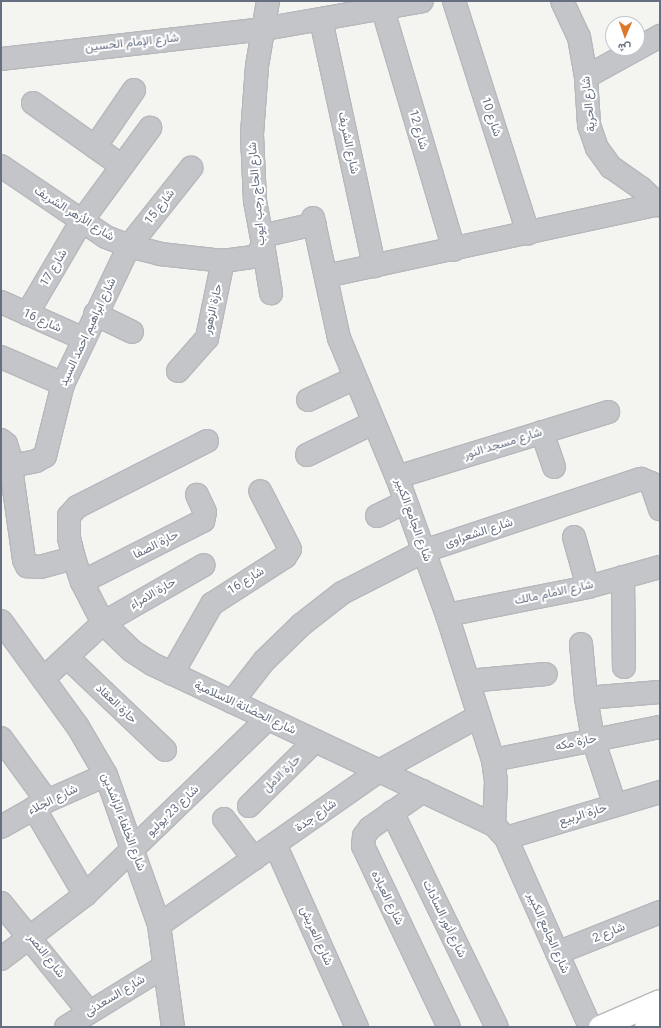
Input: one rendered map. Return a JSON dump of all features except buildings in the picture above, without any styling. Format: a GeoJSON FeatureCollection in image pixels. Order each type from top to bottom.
{"type":"FeatureCollection","features":[{"type":"Feature","properties":{"kind":"main road"},"geometry":{"type":"LineString","coordinates":[[600,1027],[660,1000]]}},
{"type":"Feature","properties":{"kind":"main road"},"geometry":{"type":"LineString","coordinates":[[646,1027],[660,1021]]}},
{"type":"Feature","properties":{"kind":"street","name":"شارع الحاج رجب ايوب"},"geometry":{"type":"LineString","coordinates":[[223,261],[257,256],[263,249],[255,201],[252,134],[257,66],[268,1]]}},
{"type":"Feature","properties":{"kind":"street","name":"شارع الإمام الحسين"},"geometry":{"type":"LineString","coordinates":[[1,59],[264,29],[383,10],[422,1]]}},
{"type":"Feature","properties":{"kind":"street","name":"شارع 10"},"geometry":{"type":"LineString","coordinates":[[454,1],[528,233]]}},
{"type":"Feature","properties":{"kind":"street","name":"شارع الحرية"},"geometry":{"type":"LineString","coordinates":[[562,1],[579,37],[586,77],[589,125],[597,148],[612,168],[651,185],[659,205]]}},
{"type":"Feature","properties":{"kind":"street","name":"شارع 12"},"geometry":{"type":"LineString","coordinates":[[383,10],[454,250]]}},
{"type":"Feature","properties":{"kind":"street","name":"شارع الشريف"},"geometry":{"type":"LineString","coordinates":[[321,20],[374,266]]}},
{"type":"Feature","properties":{"kind":"street"},"geometry":{"type":"LineString","coordinates":[[586,77],[660,36]]}},
{"type":"Feature","properties":{"kind":"street"},"geometry":{"type":"LineString","coordinates":[[95,147],[134,90]]}},
{"type":"Feature","properties":{"kind":"street"},"geometry":{"type":"LineString","coordinates":[[33,103],[122,166]]}},
{"type":"Feature","properties":{"kind":"street","name":"شارع 17"},"geometry":{"type":"LineString","coordinates":[[27,314],[81,222],[150,128]]}},
{"type":"Feature","properties":{"kind":"street","name":"شارع الأزهر الشريف"},"geometry":{"type":"LineString","coordinates":[[1,166],[81,222],[106,237],[129,246],[174,256],[223,261]]}},
{"type":"Feature","properties":{"kind":"street","name":"شارع 15"},"geometry":{"type":"LineString","coordinates":[[129,246],[191,168]]}},
{"type":"Feature","properties":{"kind":"street"},"geometry":{"type":"LineString","coordinates":[[326,276],[454,250],[659,205]]}},
{"type":"Feature","properties":{"kind":"street","name":"شارع الجامع الكبير"},"geometry":{"type":"LineString","coordinates":[[262,240],[314,221],[339,338],[397,477],[448,615],[493,760],[500,832],[590,1027]]}},
{"type":"Feature","properties":{"kind":"street"},"geometry":{"type":"LineString","coordinates":[[262,240],[271,293]]}},
{"type":"Feature","properties":{"kind":"street","name":"شارع ابراهيم احمد السيد"},"geometry":{"type":"LineString","coordinates":[[11,466],[36,461],[45,456],[63,384],[95,314],[129,246]]}},
{"type":"Feature","properties":{"kind":"street","name":"حارة الزهور"},"geometry":{"type":"LineString","coordinates":[[178,371],[207,338],[223,261]]}},
{"type":"Feature","properties":{"kind":"street","name":"شارع 16"},"geometry":{"type":"LineString","coordinates":[[1,302],[84,339]]}},
{"type":"Feature","properties":{"kind":"street"},"geometry":{"type":"LineString","coordinates":[[95,314],[132,332]]}},
{"type":"Feature","properties":{"kind":"street"},"geometry":{"type":"LineString","coordinates":[[1,357],[63,384]]}},
{"type":"Feature","properties":{"kind":"street"},"geometry":{"type":"LineString","coordinates":[[308,400],[355,378]]}},
{"type":"Feature","properties":{"kind":"street","name":"شارع مسجد النور"},"geometry":{"type":"LineString","coordinates":[[397,477],[608,412]]}},
{"type":"Feature","properties":{"kind":"street"},"geometry":{"type":"LineString","coordinates":[[307,455],[373,422]]}},
{"type":"Feature","properties":{"kind":"street"},"geometry":{"type":"LineString","coordinates":[[542,432],[554,467]]}},
{"type":"Feature","properties":{"kind":"street"},"geometry":{"type":"LineString","coordinates":[[1,440],[6,444],[11,466],[24,560],[27,566],[40,567],[74,558]]}},
{"type":"Feature","properties":{"kind":"street","name":"شارع الحضانة الاسلامية"},"geometry":{"type":"LineString","coordinates":[[206,441],[77,507],[69,516],[67,526],[74,558],[82,582],[103,623],[132,651],[172,674],[423,791],[500,832]]}},
{"type":"Feature","properties":{"kind":"street","name":"شارع الشعراوى"},"geometry":{"type":"LineString","coordinates":[[232,702],[264,661],[318,611],[342,593],[424,551],[641,479],[651,482],[660,509]]}},
{"type":"Feature","properties":{"kind":"street","name":"شارع 16"},"geometry":{"type":"LineString","coordinates":[[172,674],[212,604],[285,557],[290,549],[260,491]]}},
{"type":"Feature","properties":{"kind":"street","name":"حارة الصفا"},"geometry":{"type":"LineString","coordinates":[[82,582],[204,521],[205,512],[197,495]]}},
{"type":"Feature","properties":{"kind":"street"},"geometry":{"type":"LineString","coordinates":[[377,516],[406,502]]}},
{"type":"Feature","properties":{"kind":"street"},"geometry":{"type":"LineString","coordinates":[[574,537],[588,587]]}},
{"type":"Feature","properties":{"kind":"street","name":"حارة الامراء"},"geometry":{"type":"LineString","coordinates":[[43,679],[103,623],[204,565]]}},
{"type":"Feature","properties":{"kind":"street","name":"شارع الامام مالك"},"geometry":{"type":"LineString","coordinates":[[448,615],[588,587],[660,567]]}},
{"type":"Feature","properties":{"kind":"street"},"geometry":{"type":"LineString","coordinates":[[623,577],[624,667]]}},
{"type":"Feature","properties":{"kind":"street","name":"شارع الخلفاء الراشدين"},"geometry":{"type":"LineString","coordinates":[[1,622],[78,727],[106,775],[134,849],[159,925],[173,1027]]}},
{"type":"Feature","properties":{"kind":"street"},"geometry":{"type":"LineString","coordinates":[[581,644],[586,698],[594,739],[615,805]]}},
{"type":"Feature","properties":{"kind":"street","name":"حارة العقاد"},"geometry":{"type":"LineString","coordinates":[[67,657],[165,750]]}},
{"type":"Feature","properties":{"kind":"street"},"geometry":{"type":"LineString","coordinates":[[468,681],[546,674]]}},
{"type":"Feature","properties":{"kind":"street"},"geometry":{"type":"LineString","coordinates":[[586,698],[660,692]]}},
{"type":"Feature","properties":{"kind":"street","name":"شارع جدة"},"geometry":{"type":"LineString","coordinates":[[159,925],[379,771],[479,716]]}},
{"type":"Feature","properties":{"kind":"street","name":"شارع 23 يوليو"},"geometry":{"type":"LineString","coordinates":[[1,959],[84,895],[134,849],[267,719]]}},
{"type":"Feature","properties":{"kind":"street","name":"حارة مكه"},"geometry":{"type":"LineString","coordinates":[[493,760],[660,727]]}},
{"type":"Feature","properties":{"kind":"street"},"geometry":{"type":"LineString","coordinates":[[1,738],[40,804],[84,895]]}},
{"type":"Feature","properties":{"kind":"street","name":"حارة الامل"},"geometry":{"type":"LineString","coordinates":[[249,806],[315,741]]}},
{"type":"Feature","properties":{"kind":"street","name":"شارع الجلاء"},"geometry":{"type":"LineString","coordinates":[[2,826],[40,804],[106,775]]}},
{"type":"Feature","properties":{"kind":"street","name":"شارع العباده"},"geometry":{"type":"LineString","coordinates":[[423,791],[370,828],[364,836],[363,846],[449,1027]]}},
{"type":"Feature","properties":{"kind":"street","name":"حارة الربيع"},"geometry":{"type":"LineString","coordinates":[[500,832],[615,805],[660,792]]}},
{"type":"Feature","properties":{"kind":"street","name":"شارع أنور السادات"},"geometry":{"type":"LineString","coordinates":[[392,812],[496,1027]]}},
{"type":"Feature","properties":{"kind":"street"},"geometry":{"type":"LineString","coordinates":[[224,819],[254,859]]}},
{"type":"Feature","properties":{"kind":"street","name":"شارع العريش"},"geometry":{"type":"LineString","coordinates":[[275,844],[357,1027]]}},
{"type":"Feature","properties":{"kind":"street","name":"شارع النصر"},"geometry":{"type":"LineString","coordinates":[[1,903],[31,937],[89,1012]]}},
{"type":"Feature","properties":{"kind":"street","name":"شارع 2"},"geometry":{"type":"LineString","coordinates":[[557,953],[660,912]]}},
{"type":"Feature","properties":{"kind":"street","name":"شارع السعدنى"},"geometry":{"type":"LineString","coordinates":[[66,1027],[165,966]]}}]}
